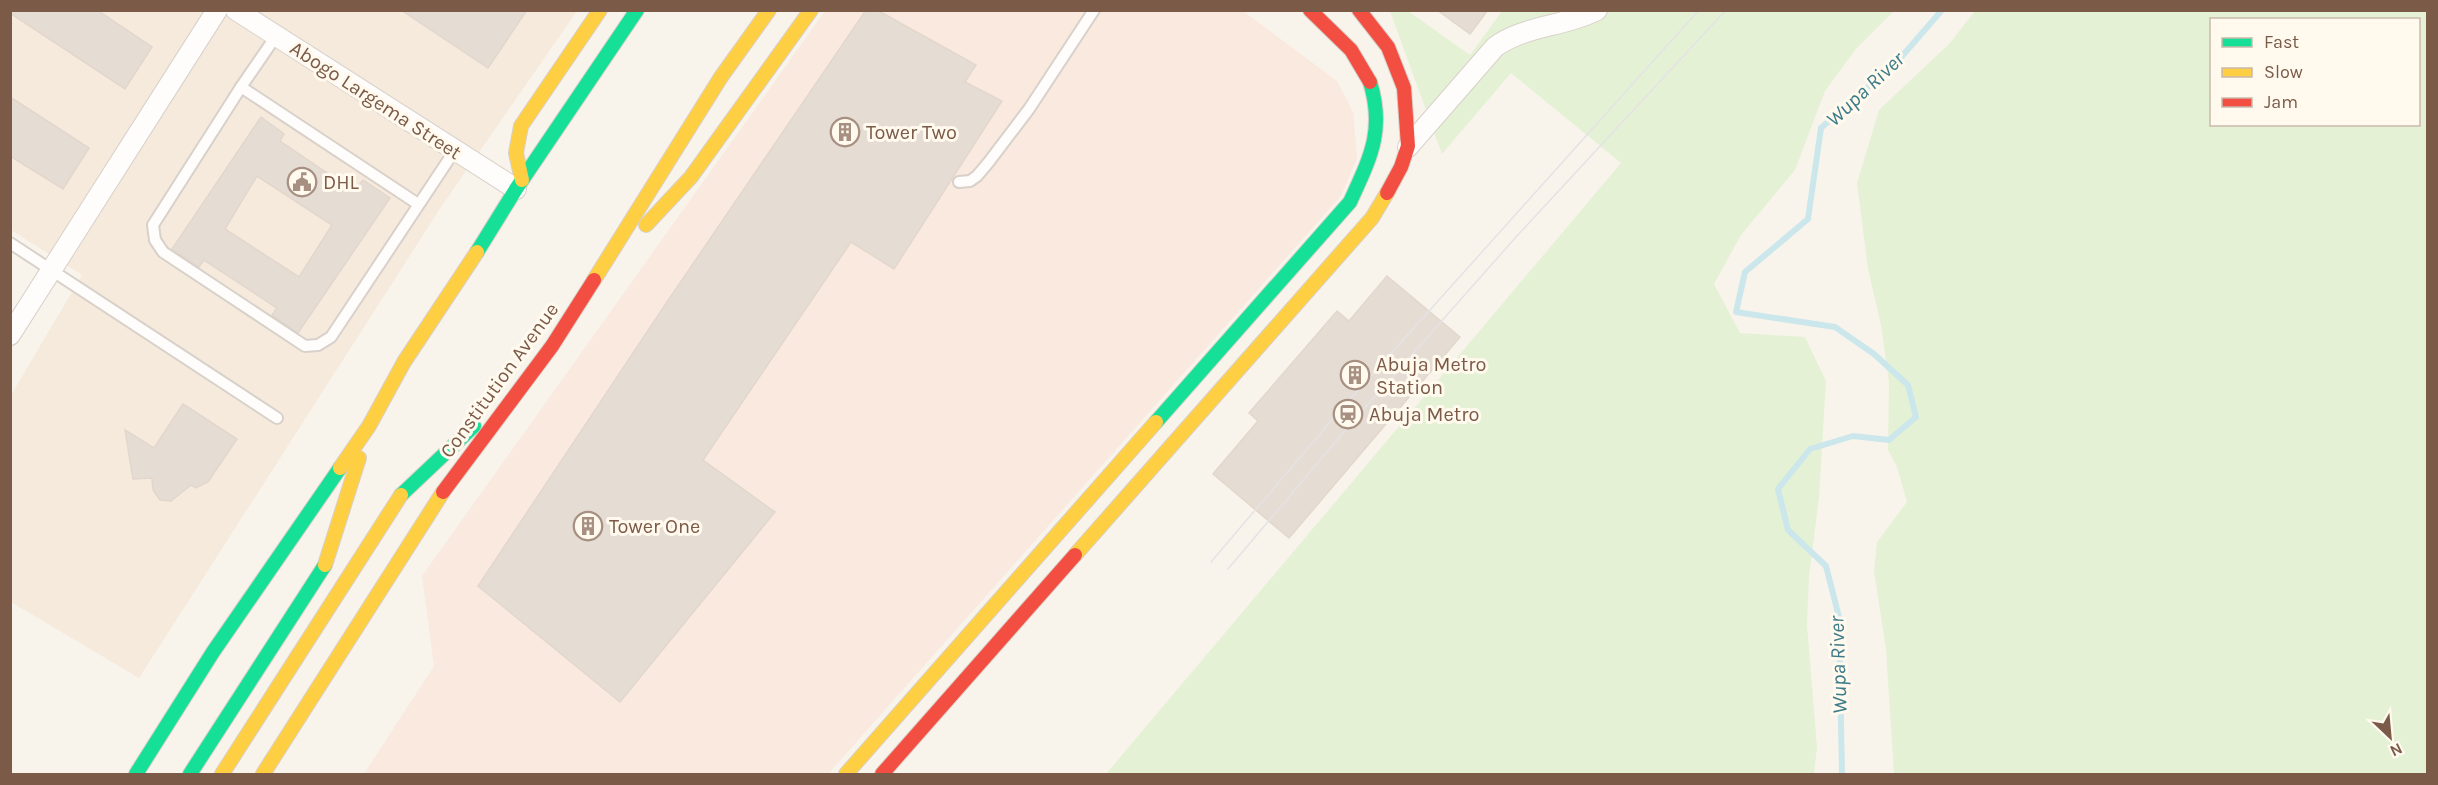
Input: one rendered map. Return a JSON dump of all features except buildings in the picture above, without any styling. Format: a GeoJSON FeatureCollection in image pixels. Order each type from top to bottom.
{"type":"FeatureCollection","features":[{"type":"Feature","properties":{"kind":"main road"},"geometry":{"type":"LineString","coordinates":[[519,185],[515,162],[516,143],[521,126],[600,10]]}},
{"type":"Feature","properties":{"kind":"main road"},"geometry":{"type":"LineString","coordinates":[[136,774],[213,652],[369,426],[404,362],[451,293],[519,185],[637,10]]}},
{"type":"Feature","properties":{"kind":"main road","name":"Constitution Avenue"},"geometry":{"type":"LineString","coordinates":[[263,774],[453,476],[552,346],[721,77],[769,10]]}},
{"type":"Feature","properties":{"kind":"main road"},"geometry":{"type":"LineString","coordinates":[[594,280],[691,177],[811,10]]}},
{"type":"Feature","properties":{"kind":"main road"},"geometry":{"type":"LineString","coordinates":[[846,774],[1350,202],[1376,138],[1376,107],[1369,77],[1353,52],[1330,26],[1310,10]]}},
{"type":"Feature","properties":{"kind":"main road"},"geometry":{"type":"LineString","coordinates":[[882,774],[1372,218],[1394,183],[1408,147],[1407,102],[1397,61],[1380,32],[1359,10]]}},
{"type":"Feature","properties":{"kind":"main road"},"geometry":{"type":"LineString","coordinates":[[222,774],[401,495],[460,437],[525,381]]}},
{"type":"Feature","properties":{"kind":"main road"},"geometry":{"type":"LineString","coordinates":[[190,774],[325,565],[369,426]]}},
{"type":"Feature","properties":{"kind":"street"},"geometry":{"type":"LineString","coordinates":[[10,336],[217,10]]}},
{"type":"Feature","properties":{"kind":"street","name":"Abogo Largema Street"},"geometry":{"type":"LineString","coordinates":[[236,10],[455,150],[519,185]]}},
{"type":"Feature","properties":{"kind":"street"},"geometry":{"type":"LineString","coordinates":[[1408,147],[1495,47],[1509,37],[1525,31],[1580,19],[1597,10]]}},
{"type":"Feature","properties":{"kind":"lane"},"geometry":{"type":"LineString","coordinates":[[959,182],[970,181],[988,163],[1029,109],[1094,10]]}},
{"type":"Feature","properties":{"kind":"lane"},"geometry":{"type":"LineString","coordinates":[[276,36],[153,225],[155,240],[163,252],[305,346],[318,345],[331,337],[455,150]]}},
{"type":"Feature","properties":{"kind":"lane"},"geometry":{"type":"LineString","coordinates":[[241,87],[418,204]]}},
{"type":"Feature","properties":{"kind":"lane"},"geometry":{"type":"LineString","coordinates":[[10,243],[277,417]]}},
{"type":"Feature","properties":{"kind":"shaded area"},"geometry":{"type":"Polygon","coordinates":[[[11,11],[577,11],[441,207],[139,678],[11,602],[11,395],[82,275],[11,230],[11,11]]]}},
{"type":"Feature","properties":{"kind":"shaded area"},"geometry":{"type":"Polygon","coordinates":[[[825,11],[1243,11],[1337,81],[1353,112],[1357,158],[1341,196],[828,774],[364,774],[434,666],[422,576],[825,11]]]}},
{"type":"Feature","properties":{"kind":"green space"},"geometry":{"type":"Polygon","coordinates":[[[1390,11],[1408,11],[1470,55],[1502,11],[1894,11],[1856,49],[1825,91],[1795,170],[1741,235],[1714,284],[1740,333],[1805,337],[1826,381],[1819,498],[1809,576],[1807,625],[1817,747],[1814,774],[1106,774],[1621,163],[1511,73],[1442,154],[1390,11]]]}},
{"type":"Feature","properties":{"kind":"green space"},"geometry":{"type":"Polygon","coordinates":[[[1975,11],[2427,11],[2427,774],[1894,774],[1886,649],[1874,571],[1877,542],[1907,502],[1897,467],[1888,450],[1889,383],[1881,325],[1868,269],[1857,183],[1879,110],[1949,44],[1975,11]]]}},
{"type":"Feature","properties":{"kind":"waterway","name":"Wupa River"},"geometry":{"type":"LineString","coordinates":[[1842,774],[1839,617],[1826,566],[1788,530],[1778,489],[1810,449],[1853,436],[1889,440],[1916,417],[1908,385],[1874,354],[1835,327],[1736,312],[1745,272],[1808,219],[1821,128],[1897,62],[1942,10]]}},
{"type":"Feature","properties":{"kind":"tram line"},"geometry":{"type":"LineString","coordinates":[[1211,562],[1342,408],[1699,10]]}},
{"type":"Feature","properties":{"kind":"tram line"},"geometry":{"type":"LineString","coordinates":[[1228,569],[1354,420],[1516,237],[1726,10]]}},
{"type":"Feature","properties":{"kind":"traffic: fast"},"geometry":{"type":"LineString","coordinates":[[477,252],[516,189],[637,10]]}},
{"type":"Feature","properties":{"kind":"traffic: fast"},"geometry":{"type":"LineString","coordinates":[[1156,422],[1350,202],[1364,172],[1376,130],[1376,115],[1370,82]]}},
{"type":"Feature","properties":{"kind":"traffic: fast"},"geometry":{"type":"LineString","coordinates":[[401,495],[474,426]]}},
{"type":"Feature","properties":{"kind":"traffic: fast"},"geometry":{"type":"LineString","coordinates":[[136,774],[213,652],[340,468]]}},
{"type":"Feature","properties":{"kind":"traffic: fast"},"geometry":{"type":"LineString","coordinates":[[190,774],[325,565]]}},
{"type":"Feature","properties":{"kind":"traffic: slow"},"geometry":{"type":"LineString","coordinates":[[522,180],[516,153],[521,126],[600,10]]}},
{"type":"Feature","properties":{"kind":"traffic: slow"},"geometry":{"type":"LineString","coordinates":[[594,280],[721,77],[769,10]]}},
{"type":"Feature","properties":{"kind":"traffic: slow"},"geometry":{"type":"LineString","coordinates":[[646,225],[691,177],[811,10]]}},
{"type":"Feature","properties":{"kind":"traffic: slow"},"geometry":{"type":"LineString","coordinates":[[1075,555],[1372,218],[1387,193]]}},
{"type":"Feature","properties":{"kind":"traffic: slow"},"geometry":{"type":"LineString","coordinates":[[340,468],[369,426],[404,362],[477,252]]}},
{"type":"Feature","properties":{"kind":"traffic: slow"},"geometry":{"type":"LineString","coordinates":[[846,774],[1156,422]]}},
{"type":"Feature","properties":{"kind":"traffic: slow"},"geometry":{"type":"LineString","coordinates":[[325,565],[359,458]]}},
{"type":"Feature","properties":{"kind":"traffic: slow"},"geometry":{"type":"LineString","coordinates":[[263,774],[443,492]]}},
{"type":"Feature","properties":{"kind":"traffic: slow"},"geometry":{"type":"LineString","coordinates":[[222,774],[401,495]]}},
{"type":"Feature","properties":{"kind":"traffic: jam"},"geometry":{"type":"LineString","coordinates":[[1310,10],[1351,50],[1370,82]]}},
{"type":"Feature","properties":{"kind":"traffic: jam"},"geometry":{"type":"LineString","coordinates":[[1359,10],[1388,47],[1404,88],[1408,146],[1401,167],[1387,193]]}},
{"type":"Feature","properties":{"kind":"traffic: jam"},"geometry":{"type":"LineString","coordinates":[[443,492],[552,346],[594,280]]}},
{"type":"Feature","properties":{"kind":"traffic: jam"},"geometry":{"type":"LineString","coordinates":[[882,774],[1075,555]]}},
{"type":"Feature","properties":{"kind":"place","name":"Tower Two"},"geometry":{"type":"Point","coordinates":[845,132]}},
{"type":"Feature","properties":{"kind":"place","name":"DHL"},"geometry":{"type":"Point","coordinates":[302,182]}},
{"type":"Feature","properties":{"kind":"place","name":"Abuja Metro Station"},"geometry":{"type":"Point","coordinates":[1355,375]}},
{"type":"Feature","properties":{"kind":"place","name":"Abuja Metro"},"geometry":{"type":"Point","coordinates":[1348,414]}},
{"type":"Feature","properties":{"kind":"place","name":"Tower One"},"geometry":{"type":"Point","coordinates":[588,526]}}]}
